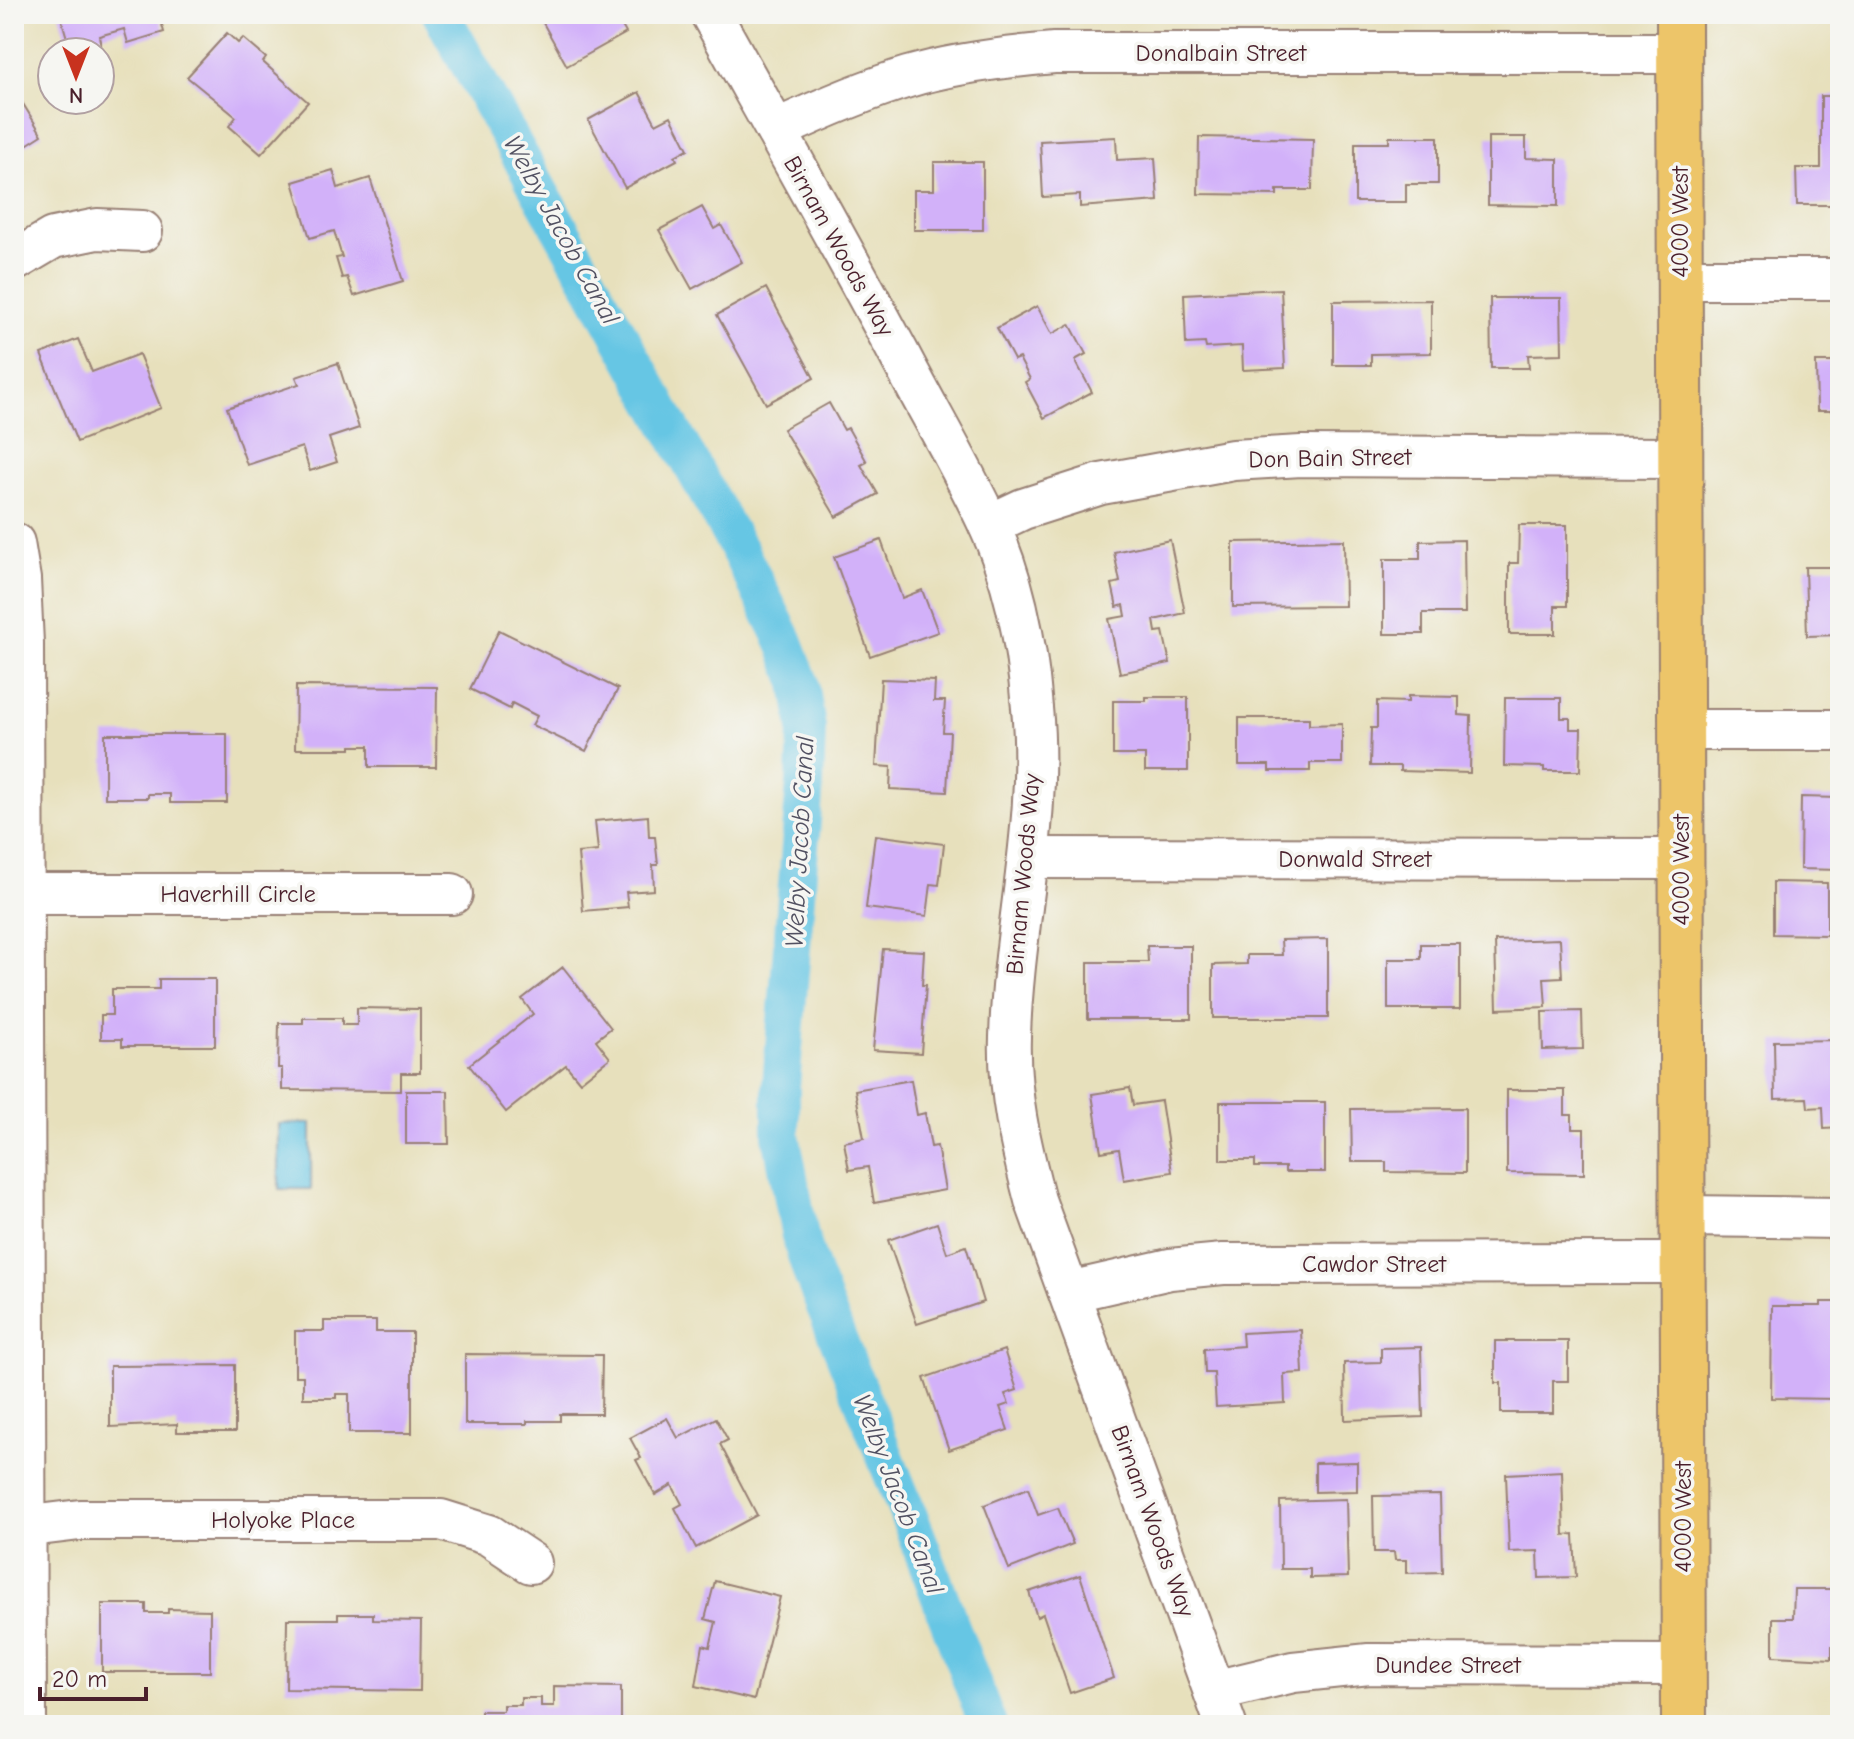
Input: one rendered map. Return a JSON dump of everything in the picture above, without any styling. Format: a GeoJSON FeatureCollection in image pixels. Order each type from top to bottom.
{"type":"FeatureCollection","features":[{"type":"Feature","properties":{"kind":"main road","name":"4000 West"},"geometry":{"type":"LineString","coordinates":[[1679,34],[1684,1725]]}},
{"type":"Feature","properties":{"kind":"street","name":"Birnam Woods Way"},"geometry":{"type":"LineString","coordinates":[[711,14],[989,525],[1014,600],[1025,645],[1033,710],[1034,784],[1030,858],[1010,1038],[1011,1093],[1021,1148],[1035,1200],[1220,1708]]}},
{"type":"Feature","properties":{"kind":"street","name":"Donalbain Street"},"geometry":{"type":"LineString","coordinates":[[776,130],[864,91],[910,76],[1005,57],[1679,34]]}},
{"type":"Feature","properties":{"kind":"street"},"geometry":{"type":"LineString","coordinates":[[14,261],[53,238],[97,229],[142,231]]}},
{"type":"Feature","properties":{"kind":"street"},"geometry":{"type":"LineString","coordinates":[[1680,279],[1840,279]]}},
{"type":"Feature","properties":{"kind":"street","name":"Don Bain Street"},"geometry":{"type":"LineString","coordinates":[[989,525],[1023,509],[1101,484],[1233,460],[1301,456],[1680,458]]}},
{"type":"Feature","properties":{"kind":"street"},"geometry":{"type":"LineString","coordinates":[[14,543],[20,579],[23,644],[20,1527],[26,1725]]}},
{"type":"Feature","properties":{"kind":"street"},"geometry":{"type":"LineString","coordinates":[[1681,730],[1840,730]]}},
{"type":"Feature","properties":{"kind":"street","name":"Donwald Street"},"geometry":{"type":"LineString","coordinates":[[1030,858],[1681,859]]}},
{"type":"Feature","properties":{"kind":"street","name":"Haverhill Circle"},"geometry":{"type":"LineString","coordinates":[[24,894],[452,894]]}},
{"type":"Feature","properties":{"kind":"street"},"geometry":{"type":"LineString","coordinates":[[1683,1216],[1840,1218]]}},
{"type":"Feature","properties":{"kind":"street","name":"Cawdor Street"},"geometry":{"type":"LineString","coordinates":[[1069,1292],[1170,1269],[1223,1264],[1683,1263]]}},
{"type":"Feature","properties":{"kind":"street","name":"Holyoke Place"},"geometry":{"type":"LineString","coordinates":[[20,1527],[80,1520],[441,1520],[489,1535],[531,1563]]}},
{"type":"Feature","properties":{"kind":"street","name":"Dundee Street"},"geometry":{"type":"LineString","coordinates":[[1220,1708],[1293,1672],[1369,1664],[1684,1665]]}},
{"type":"Feature","properties":{"kind":"water"},"geometry":{"type":"Polygon","coordinates":[[[311,1123],[311,1189],[279,1189],[279,1124],[311,1123]]]}},
{"type":"Feature","properties":{"kind":"building"},"geometry":{"type":"Polygon","coordinates":[[[60,14],[159,14],[164,32],[128,43],[124,29],[99,36],[66,36],[60,14]]]}},
{"type":"Feature","properties":{"kind":"building"},"geometry":{"type":"Polygon","coordinates":[[[538,14],[615,14],[626,33],[567,66],[538,14]]]}},
{"type":"Feature","properties":{"kind":"building"},"geometry":{"type":"Polygon","coordinates":[[[227,33],[238,43],[243,38],[266,58],[263,62],[308,102],[261,154],[229,126],[236,117],[187,77],[227,33]]]}},
{"type":"Feature","properties":{"kind":"building"},"geometry":{"type":"Polygon","coordinates":[[[14,89],[42,135],[14,153],[14,89]]]}},
{"type":"Feature","properties":{"kind":"building"},"geometry":{"type":"Polygon","coordinates":[[[639,92],[656,124],[671,116],[688,149],[675,156],[677,160],[625,188],[588,120],[639,92]]]}},
{"type":"Feature","properties":{"kind":"building"},"geometry":{"type":"Polygon","coordinates":[[[1821,96],[1840,96],[1840,205],[1797,205],[1796,168],[1821,168],[1821,96]]]}},
{"type":"Feature","properties":{"kind":"building"},"geometry":{"type":"Polygon","coordinates":[[[1116,137],[1117,160],[1155,158],[1158,201],[1080,207],[1080,195],[1043,197],[1040,141],[1116,137]]]}},
{"type":"Feature","properties":{"kind":"building"},"geometry":{"type":"Polygon","coordinates":[[[1199,137],[1313,139],[1312,190],[1277,190],[1277,195],[1198,194],[1199,137]]]}},
{"type":"Feature","properties":{"kind":"building"},"geometry":{"type":"Polygon","coordinates":[[[1389,137],[1438,137],[1438,184],[1406,184],[1406,202],[1355,202],[1355,143],[1389,143],[1389,137]]]}},
{"type":"Feature","properties":{"kind":"building"},"geometry":{"type":"Polygon","coordinates":[[[1488,137],[1526,137],[1526,158],[1558,159],[1558,206],[1488,205],[1488,137]]]}},
{"type":"Feature","properties":{"kind":"building"},"geometry":{"type":"Polygon","coordinates":[[[934,162],[983,162],[983,230],[914,230],[914,190],[934,190],[934,162]]]}},
{"type":"Feature","properties":{"kind":"building"},"geometry":{"type":"Polygon","coordinates":[[[333,170],[338,188],[370,178],[403,281],[354,296],[347,277],[342,278],[336,258],[342,257],[334,231],[310,238],[293,182],[333,170]]]}},
{"type":"Feature","properties":{"kind":"building"},"geometry":{"type":"Polygon","coordinates":[[[702,207],[714,229],[721,225],[742,262],[692,289],[659,230],[702,207]]]}},
{"type":"Feature","properties":{"kind":"building"},"geometry":{"type":"Polygon","coordinates":[[[766,288],[814,378],[766,404],[717,315],[766,288]]]}},
{"type":"Feature","properties":{"kind":"building"},"geometry":{"type":"Polygon","coordinates":[[[1281,289],[1285,368],[1243,370],[1242,346],[1206,348],[1205,343],[1186,344],[1184,294],[1281,289]]]}},
{"type":"Feature","properties":{"kind":"building"},"geometry":{"type":"Polygon","coordinates":[[[1490,298],[1561,298],[1562,354],[1528,355],[1529,368],[1491,368],[1490,298]]]}},
{"type":"Feature","properties":{"kind":"building"},"geometry":{"type":"Polygon","coordinates":[[[1431,300],[1431,353],[1371,354],[1371,365],[1333,365],[1333,301],[1431,300]]]}},
{"type":"Feature","properties":{"kind":"building"},"geometry":{"type":"Polygon","coordinates":[[[1037,306],[1052,334],[1070,324],[1086,354],[1075,360],[1092,392],[1044,418],[1025,382],[1030,379],[1019,358],[1014,360],[997,328],[1037,306]]]}},
{"type":"Feature","properties":{"kind":"building"},"geometry":{"type":"Polygon","coordinates":[[[78,339],[92,372],[139,354],[161,408],[77,442],[41,354],[78,339]]]}},
{"type":"Feature","properties":{"kind":"building"},"geometry":{"type":"Polygon","coordinates":[[[1816,362],[1840,362],[1840,411],[1817,411],[1816,362]]]}},
{"type":"Feature","properties":{"kind":"building"},"geometry":{"type":"Polygon","coordinates":[[[338,363],[359,428],[329,438],[337,462],[310,471],[302,447],[247,465],[227,408],[299,384],[296,377],[338,363]]]}},
{"type":"Feature","properties":{"kind":"building"},"geometry":{"type":"Polygon","coordinates":[[[829,403],[844,430],[848,428],[867,462],[861,465],[878,494],[836,517],[783,429],[829,403]]]}},
{"type":"Feature","properties":{"kind":"building"},"geometry":{"type":"Polygon","coordinates":[[[1519,525],[1567,525],[1567,606],[1555,606],[1555,634],[1509,634],[1509,563],[1518,563],[1519,525]]]}},
{"type":"Feature","properties":{"kind":"building"},"geometry":{"type":"Polygon","coordinates":[[[881,540],[902,598],[922,590],[938,632],[870,656],[834,557],[881,540]]]}},
{"type":"Feature","properties":{"kind":"building"},"geometry":{"type":"Polygon","coordinates":[[[1170,540],[1185,613],[1154,620],[1156,632],[1163,631],[1170,663],[1120,673],[1109,619],[1126,616],[1124,605],[1117,607],[1112,584],[1120,582],[1114,552],[1170,540]]]}},
{"type":"Feature","properties":{"kind":"building"},"geometry":{"type":"Polygon","coordinates":[[[1344,540],[1345,606],[1233,607],[1233,542],[1344,540]]]}},
{"type":"Feature","properties":{"kind":"building"},"geometry":{"type":"Polygon","coordinates":[[[1464,540],[1465,613],[1423,613],[1423,634],[1384,634],[1384,559],[1420,559],[1420,541],[1464,540]]]}},
{"type":"Feature","properties":{"kind":"building"},"geometry":{"type":"Polygon","coordinates":[[[1805,567],[1840,567],[1840,635],[1807,636],[1805,567]]]}},
{"type":"Feature","properties":{"kind":"building"},"geometry":{"type":"Polygon","coordinates":[[[499,630],[618,689],[586,751],[532,725],[537,716],[512,703],[510,709],[470,689],[499,630]]]}},
{"type":"Feature","properties":{"kind":"building"},"geometry":{"type":"Polygon","coordinates":[[[881,679],[935,681],[934,701],[945,701],[943,732],[950,732],[947,792],[890,789],[891,767],[876,766],[881,679]]]}},
{"type":"Feature","properties":{"kind":"building"},"geometry":{"type":"Polygon","coordinates":[[[296,686],[437,687],[436,767],[369,767],[369,746],[295,749],[296,686]]]}},
{"type":"Feature","properties":{"kind":"building"},"geometry":{"type":"Polygon","coordinates":[[[1408,696],[1459,697],[1459,715],[1471,716],[1470,773],[1400,771],[1400,766],[1370,766],[1371,728],[1377,728],[1377,701],[1408,702],[1408,696]]]}},
{"type":"Feature","properties":{"kind":"building"},"geometry":{"type":"Polygon","coordinates":[[[1146,697],[1188,697],[1188,771],[1145,771],[1145,755],[1113,755],[1113,701],[1146,701],[1146,697]]]}},
{"type":"Feature","properties":{"kind":"building"},"geometry":{"type":"Polygon","coordinates":[[[1505,698],[1561,698],[1561,718],[1570,718],[1570,729],[1581,729],[1580,771],[1504,766],[1505,698]]]}},
{"type":"Feature","properties":{"kind":"building"},"geometry":{"type":"Polygon","coordinates":[[[1239,718],[1309,718],[1309,725],[1342,724],[1342,763],[1310,763],[1310,771],[1269,771],[1269,765],[1239,765],[1239,718]]]}},
{"type":"Feature","properties":{"kind":"building"},"geometry":{"type":"Polygon","coordinates":[[[105,734],[227,734],[227,803],[170,803],[170,794],[148,794],[148,798],[105,798],[105,734]]]}},
{"type":"Feature","properties":{"kind":"building"},"geometry":{"type":"Polygon","coordinates":[[[1801,797],[1840,798],[1839,870],[1800,869],[1801,797]]]}},
{"type":"Feature","properties":{"kind":"building"},"geometry":{"type":"Polygon","coordinates":[[[648,816],[649,837],[655,837],[658,865],[653,865],[654,890],[626,892],[628,907],[583,911],[578,853],[598,851],[595,821],[648,816]]]}},
{"type":"Feature","properties":{"kind":"building"},"geometry":{"type":"Polygon","coordinates":[[[875,835],[944,844],[939,885],[931,884],[927,916],[866,908],[875,835]]]}},
{"type":"Feature","properties":{"kind":"building"},"geometry":{"type":"Polygon","coordinates":[[[1773,882],[1827,883],[1827,935],[1773,934],[1773,882]]]}},
{"type":"Feature","properties":{"kind":"building"},"geometry":{"type":"Polygon","coordinates":[[[1328,939],[1328,1018],[1213,1018],[1213,965],[1247,964],[1247,955],[1282,955],[1281,940],[1328,939]]]}},
{"type":"Feature","properties":{"kind":"building"},"geometry":{"type":"Polygon","coordinates":[[[1560,939],[1562,977],[1544,978],[1546,1007],[1497,1009],[1495,941],[1560,939]]]}},
{"type":"Feature","properties":{"kind":"building"},"geometry":{"type":"Polygon","coordinates":[[[1421,944],[1460,944],[1460,1009],[1388,1009],[1388,959],[1421,959],[1421,944]]]}},
{"type":"Feature","properties":{"kind":"building"},"geometry":{"type":"Polygon","coordinates":[[[1147,946],[1191,946],[1191,1019],[1088,1019],[1088,962],[1148,962],[1147,946]]]}},
{"type":"Feature","properties":{"kind":"building"},"geometry":{"type":"Polygon","coordinates":[[[883,949],[924,951],[922,985],[926,985],[921,1053],[873,1050],[883,949]]]}},
{"type":"Feature","properties":{"kind":"building"},"geometry":{"type":"Polygon","coordinates":[[[563,967],[611,1028],[596,1040],[610,1058],[580,1082],[566,1065],[506,1112],[469,1065],[533,1014],[522,999],[563,967]]]}},
{"type":"Feature","properties":{"kind":"building"},"geometry":{"type":"Polygon","coordinates":[[[159,979],[215,979],[215,1046],[122,1046],[122,1039],[101,1039],[101,1015],[112,1015],[112,989],[159,989],[159,979]]]}},
{"type":"Feature","properties":{"kind":"building"},"geometry":{"type":"Polygon","coordinates":[[[357,1008],[420,1009],[420,1073],[401,1073],[401,1091],[282,1090],[282,1068],[278,1068],[279,1023],[303,1023],[303,1018],[342,1018],[342,1025],[357,1025],[357,1008]]]}},
{"type":"Feature","properties":{"kind":"building"},"geometry":{"type":"Polygon","coordinates":[[[1582,1011],[1583,1049],[1543,1050],[1542,1012],[1582,1011]]]}},
{"type":"Feature","properties":{"kind":"building"},"geometry":{"type":"Polygon","coordinates":[[[1840,1040],[1840,1128],[1824,1129],[1823,1107],[1808,1108],[1807,1098],[1775,1099],[1774,1041],[1840,1040]]]}},
{"type":"Feature","properties":{"kind":"building"},"geometry":{"type":"Polygon","coordinates":[[[911,1080],[917,1115],[925,1113],[931,1147],[937,1146],[945,1190],[874,1203],[868,1167],[849,1170],[844,1142],[864,1138],[855,1090],[911,1080]]]}},
{"type":"Feature","properties":{"kind":"building"},"geometry":{"type":"Polygon","coordinates":[[[1130,1088],[1133,1105],[1161,1101],[1172,1172],[1124,1180],[1119,1149],[1101,1152],[1092,1094],[1130,1088]]]}},
{"type":"Feature","properties":{"kind":"building"},"geometry":{"type":"Polygon","coordinates":[[[1507,1090],[1565,1090],[1565,1115],[1572,1115],[1572,1129],[1584,1129],[1584,1174],[1507,1173],[1507,1090]]]}},
{"type":"Feature","properties":{"kind":"building"},"geometry":{"type":"Polygon","coordinates":[[[406,1091],[448,1091],[449,1144],[406,1144],[406,1091]]]}},
{"type":"Feature","properties":{"kind":"building"},"geometry":{"type":"Polygon","coordinates":[[[1220,1102],[1325,1102],[1325,1172],[1285,1172],[1285,1167],[1255,1167],[1255,1160],[1220,1160],[1220,1102]]]}},
{"type":"Feature","properties":{"kind":"building"},"geometry":{"type":"Polygon","coordinates":[[[1465,1108],[1465,1173],[1386,1172],[1386,1162],[1352,1162],[1351,1109],[1465,1108]]]}},
{"type":"Feature","properties":{"kind":"building"},"geometry":{"type":"Polygon","coordinates":[[[937,1223],[947,1253],[966,1246],[983,1302],[917,1324],[888,1240],[937,1223]]]}},
{"type":"Feature","properties":{"kind":"building"},"geometry":{"type":"Polygon","coordinates":[[[1821,1302],[1840,1302],[1840,1399],[1771,1398],[1772,1306],[1821,1306],[1821,1302]]]}},
{"type":"Feature","properties":{"kind":"building"},"geometry":{"type":"Polygon","coordinates":[[[324,1321],[376,1321],[376,1332],[412,1332],[412,1433],[349,1433],[349,1394],[336,1394],[336,1398],[303,1398],[303,1376],[295,1376],[295,1331],[324,1331],[324,1321]]]}},
{"type":"Feature","properties":{"kind":"building"},"geometry":{"type":"Polygon","coordinates":[[[1301,1330],[1303,1373],[1284,1374],[1285,1403],[1216,1407],[1214,1373],[1205,1373],[1204,1349],[1243,1346],[1242,1333],[1301,1330]]]}},
{"type":"Feature","properties":{"kind":"building"},"geometry":{"type":"Polygon","coordinates":[[[1495,1341],[1568,1341],[1568,1381],[1553,1381],[1553,1413],[1501,1413],[1501,1383],[1495,1383],[1495,1341]]]}},
{"type":"Feature","properties":{"kind":"building"},"geometry":{"type":"Polygon","coordinates":[[[1421,1347],[1423,1417],[1345,1420],[1344,1363],[1381,1362],[1381,1348],[1421,1347]]]}},
{"type":"Feature","properties":{"kind":"building"},"geometry":{"type":"Polygon","coordinates":[[[1004,1350],[1017,1390],[1005,1394],[1009,1404],[1000,1407],[1008,1430],[949,1450],[924,1378],[1004,1350]]]}},
{"type":"Feature","properties":{"kind":"building"},"geometry":{"type":"Polygon","coordinates":[[[465,1354],[602,1355],[601,1414],[560,1414],[560,1421],[527,1421],[527,1424],[465,1424],[465,1354]]]}},
{"type":"Feature","properties":{"kind":"building"},"geometry":{"type":"Polygon","coordinates":[[[235,1365],[235,1432],[177,1432],[177,1424],[110,1427],[110,1366],[235,1365]]]}},
{"type":"Feature","properties":{"kind":"building"},"geometry":{"type":"Polygon","coordinates":[[[667,1418],[678,1438],[716,1418],[728,1440],[720,1444],[757,1515],[696,1548],[675,1508],[682,1504],[672,1485],[655,1495],[636,1460],[641,1458],[630,1438],[667,1418]]]}},
{"type":"Feature","properties":{"kind":"building"},"geometry":{"type":"Polygon","coordinates":[[[1357,1462],[1357,1491],[1315,1492],[1315,1463],[1357,1462]]]}},
{"type":"Feature","properties":{"kind":"building"},"geometry":{"type":"Polygon","coordinates":[[[1562,1471],[1564,1535],[1574,1534],[1576,1577],[1539,1578],[1538,1551],[1509,1552],[1506,1474],[1562,1471]]]}},
{"type":"Feature","properties":{"kind":"building"},"geometry":{"type":"Polygon","coordinates":[[[1028,1488],[1038,1515],[1058,1508],[1073,1544],[1009,1569],[984,1505],[1028,1488]]]}},
{"type":"Feature","properties":{"kind":"building"},"geometry":{"type":"Polygon","coordinates":[[[1440,1495],[1442,1572],[1406,1573],[1406,1560],[1395,1560],[1394,1552],[1374,1552],[1373,1496],[1440,1495]]]}},
{"type":"Feature","properties":{"kind":"building"},"geometry":{"type":"Polygon","coordinates":[[[1346,1499],[1348,1577],[1310,1578],[1310,1569],[1281,1569],[1280,1501],[1346,1499]]]}},
{"type":"Feature","properties":{"kind":"building"},"geometry":{"type":"Polygon","coordinates":[[[1080,1575],[1114,1678],[1070,1693],[1043,1614],[1037,1617],[1029,1592],[1080,1575]]]}},
{"type":"Feature","properties":{"kind":"building"},"geometry":{"type":"Polygon","coordinates":[[[715,1581],[780,1597],[754,1700],[696,1686],[703,1645],[710,1647],[716,1622],[705,1619],[715,1581]]]}},
{"type":"Feature","properties":{"kind":"building"},"geometry":{"type":"Polygon","coordinates":[[[1794,1589],[1840,1589],[1840,1646],[1832,1646],[1832,1659],[1773,1656],[1773,1618],[1793,1618],[1794,1589]]]}},
{"type":"Feature","properties":{"kind":"building"},"geometry":{"type":"Polygon","coordinates":[[[102,1604],[146,1604],[146,1613],[168,1613],[168,1609],[210,1610],[210,1672],[102,1672],[102,1604]]]}},
{"type":"Feature","properties":{"kind":"building"},"geometry":{"type":"Polygon","coordinates":[[[338,1614],[373,1614],[373,1620],[421,1621],[420,1691],[286,1689],[287,1619],[338,1619],[338,1614]]]}},
{"type":"Feature","properties":{"kind":"building"},"geometry":{"type":"Polygon","coordinates":[[[554,1686],[621,1687],[621,1725],[481,1725],[481,1711],[503,1711],[503,1705],[521,1705],[521,1698],[541,1698],[541,1706],[554,1706],[554,1686]]]}},
{"type":"Feature","properties":{"kind":"waterway","name":"Welby Jacob Canal"},"geometry":{"type":"LineString","coordinates":[[441,14],[740,552],[784,640],[800,683],[807,728],[805,783],[781,1086],[781,1135],[800,1236],[812,1274],[988,1725]]}}]}
